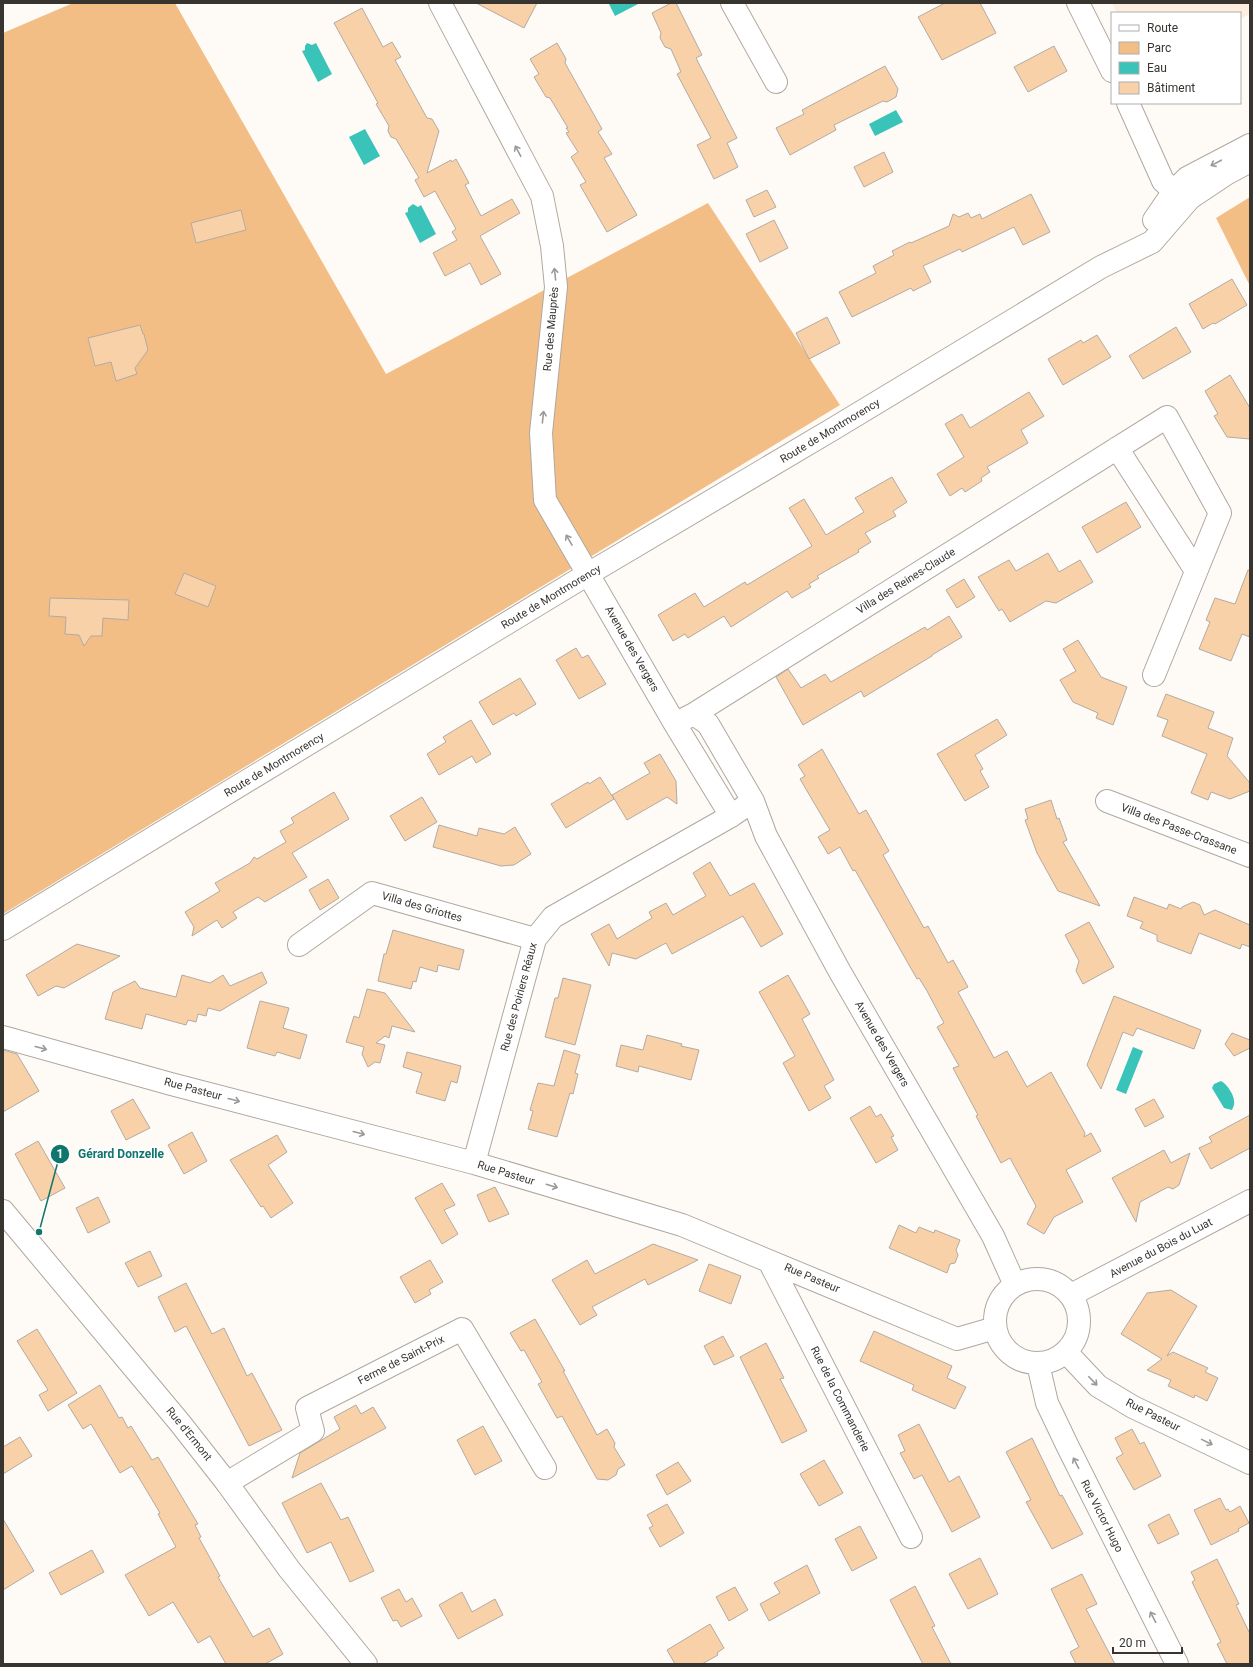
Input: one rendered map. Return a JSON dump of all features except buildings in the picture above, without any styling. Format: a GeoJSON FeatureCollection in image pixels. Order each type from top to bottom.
{"type":"FeatureCollection","features":[{"type":"Feature","properties":{"kind":"street","name":"Rue des Mauprès"},"geometry":{"type":"LineString","coordinates":[[440,3],[542,196],[552,246],[556,287],[541,433],[545,500],[588,574]]}},
{"type":"Feature","properties":{"kind":"street"},"geometry":{"type":"LineString","coordinates":[[732,3],[776,82]]}},
{"type":"Feature","properties":{"kind":"street"},"geometry":{"type":"LineString","coordinates":[[1078,3],[1111,69]]}},
{"type":"Feature","properties":{"kind":"street"},"geometry":{"type":"LineString","coordinates":[[1128,104],[1160,176],[1163,181],[1182,194]]}},
{"type":"Feature","properties":{"kind":"street","name":"Route de Montmorency"},"geometry":{"type":"LineString","coordinates":[[1182,194],[1187,178],[1250,145]]}},
{"type":"Feature","properties":{"kind":"street","name":"Route de Montmorency"},"geometry":{"type":"LineString","coordinates":[[3,929],[588,574],[833,429],[1101,267],[1150,225],[1182,194],[1215,181],[1250,161]]}},
{"type":"Feature","properties":{"kind":"street","name":"Villa des Reines-Claude"},"geometry":{"type":"LineString","coordinates":[[694,714],[1167,417],[1220,512],[1154,675]]}},
{"type":"Feature","properties":{"kind":"street"},"geometry":{"type":"LineString","coordinates":[[1117,448],[1196,571]]}},
{"type":"Feature","properties":{"kind":"street","name":"Avenue des Vergers"},"geometry":{"type":"LineString","coordinates":[[588,574],[730,816]]}},
{"type":"Feature","properties":{"kind":"street","name":"Avenue des Vergers"},"geometry":{"type":"LineString","coordinates":[[694,714],[708,724],[753,801],[766,836],[840,972],[993,1236],[1015,1285]]}},
{"type":"Feature","properties":{"kind":"street"},"geometry":{"type":"LineString","coordinates":[[675,724],[694,714]]}},
{"type":"Feature","properties":{"kind":"street"},"geometry":{"type":"LineString","coordinates":[[730,816],[753,801]]}},
{"type":"Feature","properties":{"kind":"street","name":"Villa des Passe-Crassane"},"geometry":{"type":"LineString","coordinates":[[1107,801],[1250,856]]}},
{"type":"Feature","properties":{"kind":"street","name":"Rue des Poiriers Réaux"},"geometry":{"type":"LineString","coordinates":[[474,1163],[534,939],[553,917],[730,816]]}},
{"type":"Feature","properties":{"kind":"street","name":"Villa des Griottes"},"geometry":{"type":"LineString","coordinates":[[299,945],[372,893],[534,939]]}},
{"type":"Feature","properties":{"kind":"street","name":"Rue Pasteur"},"geometry":{"type":"LineString","coordinates":[[3,1037],[179,1086],[474,1163],[682,1225],[957,1339],[995,1328]]}},
{"type":"Feature","properties":{"kind":"street","name":"Avenue du Bois du Luat"},"geometry":{"type":"LineString","coordinates":[[1071,1295],[1250,1201]]}},
{"type":"Feature","properties":{"kind":"street","name":"Rue d'Ermont"},"geometry":{"type":"LineString","coordinates":[[3,1212],[180,1423],[227,1483],[289,1569],[366,1664]]}},
{"type":"Feature","properties":{"kind":"street","name":"Rue de la Commanderie"},"geometry":{"type":"LineString","coordinates":[[769,1260],[911,1537]]}},
{"type":"Feature","properties":{"kind":"street"},"geometry":{"type":"LineString","coordinates":[[1039,1278],[1051,1281],[1062,1287],[1071,1295],[1077,1306],[1080,1319],[1079,1331],[1074,1342],[1066,1352],[1058,1358],[1038,1364],[1026,1362],[1014,1357],[1005,1350],[999,1340],[995,1328],[995,1315],[998,1303],[1005,1293],[1015,1285],[1026,1280],[1039,1278]]}},
{"type":"Feature","properties":{"kind":"street","name":"Ferme de Saint-Prix"},"geometry":{"type":"LineString","coordinates":[[227,1483],[313,1431],[307,1408],[462,1329],[545,1468]]}},
{"type":"Feature","properties":{"kind":"street","name":"Rue Pasteur"},"geometry":{"type":"LineString","coordinates":[[1066,1352],[1098,1386],[1133,1407],[1250,1463]]}},
{"type":"Feature","properties":{"kind":"street","name":"Rue Victor Hugo"},"geometry":{"type":"LineString","coordinates":[[1038,1364],[1047,1402],[1177,1664]]}},
{"type":"Feature","properties":{"kind":"shaded area"},"geometry":{"type":"Polygon","coordinates":[[[1112,3],[1250,3],[1250,14],[1241,18],[1241,12],[1116,12],[1112,3]]]}},
{"type":"Feature","properties":{"kind":"green space"},"geometry":{"type":"Polygon","coordinates":[[[73,3],[175,3],[386,374],[708,203],[840,405],[3,914],[3,33],[73,3]]]}},
{"type":"Feature","properties":{"kind":"green space"},"geometry":{"type":"Polygon","coordinates":[[[1250,197],[1250,286],[1216,218],[1250,197]]]}},
{"type":"Feature","properties":{"kind":"water"},"geometry":{"type":"Polygon","coordinates":[[[609,4],[638,4],[615,16],[609,4]]]}},
{"type":"Feature","properties":{"kind":"water"},"geometry":{"type":"Polygon","coordinates":[[[307,43],[312,45],[316,43],[332,74],[318,82],[302,51],[305,50],[307,43]]]}},
{"type":"Feature","properties":{"kind":"water"},"geometry":{"type":"Polygon","coordinates":[[[896,110],[903,122],[875,136],[869,124],[896,110]]]}},
{"type":"Feature","properties":{"kind":"water"},"geometry":{"type":"Polygon","coordinates":[[[365,129],[380,156],[364,165],[349,137],[365,129]]]}},
{"type":"Feature","properties":{"kind":"water"},"geometry":{"type":"Polygon","coordinates":[[[413,204],[418,207],[421,205],[436,234],[420,243],[405,213],[408,212],[408,208],[413,204]]]}},
{"type":"Feature","properties":{"kind":"water"},"geometry":{"type":"Polygon","coordinates":[[[1133,1047],[1143,1051],[1126,1094],[1116,1090],[1133,1047]]]}},
{"type":"Feature","properties":{"kind":"water"},"geometry":{"type":"Polygon","coordinates":[[[1221,1081],[1228,1087],[1233,1096],[1234,1103],[1232,1110],[1224,1108],[1212,1088],[1214,1084],[1221,1081]]]}},
{"type":"Feature","properties":{"kind":"place","name":"Gérard Donzelle"},"geometry":{"type":"Point","coordinates":[39,1232]}}]}
